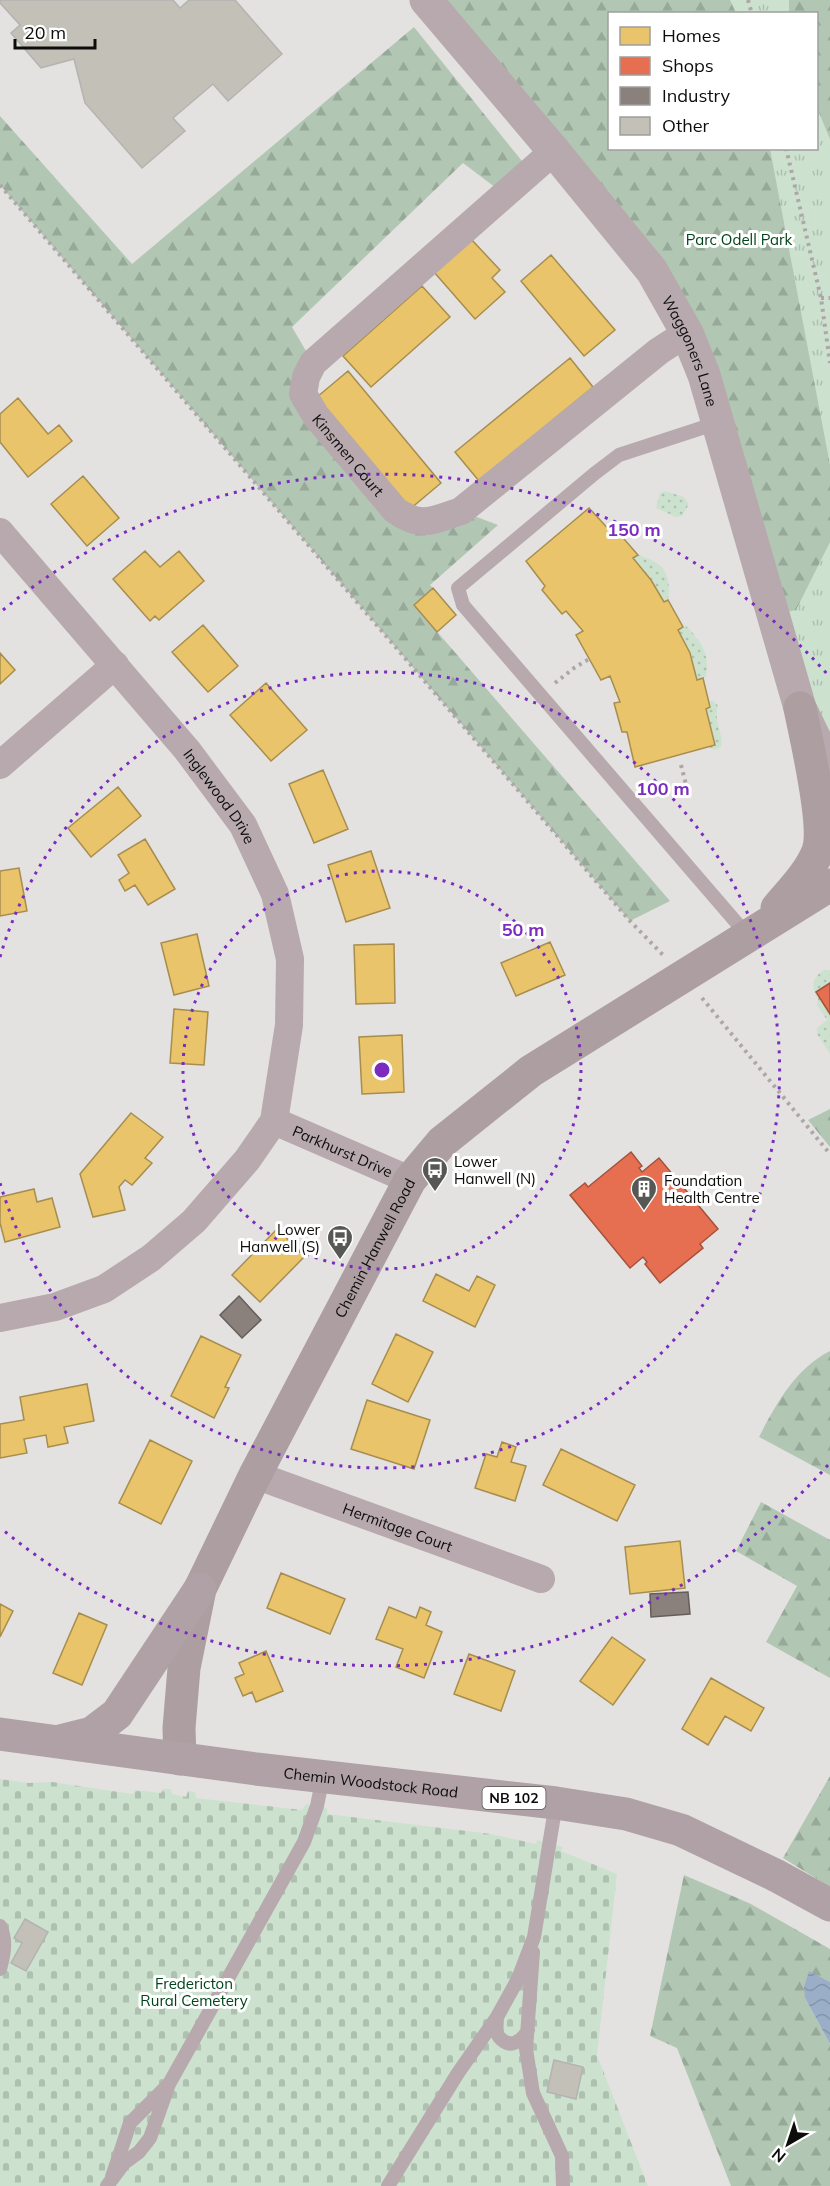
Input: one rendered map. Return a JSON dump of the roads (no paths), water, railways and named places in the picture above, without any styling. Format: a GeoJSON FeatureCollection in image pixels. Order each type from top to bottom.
{"type":"FeatureCollection","features":[{"type":"Feature","properties":{"kind":"main road"},"geometry":{"type":"LineString","coordinates":[[800,708],[830,741]]}},
{"type":"Feature","properties":{"kind":"main road"},"geometry":{"type":"LineString","coordinates":[[755,932],[803,877],[818,851],[819,817],[800,708]]}},
{"type":"Feature","properties":{"kind":"main road","name":"Chemin Hanwell Road"},"geometry":{"type":"LineString","coordinates":[[180,1759],[179,1728],[184,1668],[200,1589],[255,1475],[410,1180],[442,1142],[531,1071],[830,885]]}},
{"type":"Feature","properties":{"kind":"main road"},"geometry":{"type":"LineString","coordinates":[[57,1742],[92,1733],[117,1714],[200,1589]]}},
{"type":"Feature","properties":{"kind":"main road","name":"Chemin Woodstock Road"},"geometry":{"type":"LineString","coordinates":[[0,1734],[180,1759],[556,1803],[626,1814],[681,1830],[777,1876],[830,1905]]}},
{"type":"Feature","properties":{"kind":"street","name":"Waggoners Lane"},"geometry":{"type":"LineString","coordinates":[[426,0],[652,271],[687,333],[704,375],[800,708],[830,770]]}},
{"type":"Feature","properties":{"kind":"street","name":"Kinsmen Court"},"geometry":{"type":"LineString","coordinates":[[554,151],[313,363],[306,377],[303,394],[316,416],[395,510],[410,520],[428,521],[461,511],[659,351],[687,333]]}},
{"type":"Feature","properties":{"kind":"street","name":"Inglewood Drive"},"geometry":{"type":"LineString","coordinates":[[0,532],[187,750],[243,825],[261,859],[275,894],[290,959],[289,1025],[274,1121]]}},
{"type":"Feature","properties":{"kind":"street"},"geometry":{"type":"LineString","coordinates":[[0,765],[115,665]]}},
{"type":"Feature","properties":{"kind":"street"},"geometry":{"type":"LineString","coordinates":[[0,1318],[55,1307],[104,1289],[151,1258],[194,1221],[247,1160],[274,1121]]}},
{"type":"Feature","properties":{"kind":"street","name":"Parkhurst Drive"},"geometry":{"type":"LineString","coordinates":[[274,1121],[410,1180]]}},
{"type":"Feature","properties":{"kind":"street","name":"Hermitage Court"},"geometry":{"type":"LineString","coordinates":[[255,1475],[541,1578]]}},
{"type":"Feature","properties":{"kind":"lane"},"geometry":{"type":"LineString","coordinates":[[717,423],[619,455],[459,588],[463,604],[755,932]]}},
{"type":"Feature","properties":{"kind":"lane"},"geometry":{"type":"LineString","coordinates":[[110,2182],[150,2138],[169,2084],[303,1842],[317,1806],[323,1776]]}},
{"type":"Feature","properties":{"kind":"lane"},"geometry":{"type":"LineString","coordinates":[[556,1803],[534,1937],[526,2049],[533,2093],[562,2156],[563,2186]]}},
{"type":"Feature","properties":{"kind":"lane"},"geometry":{"type":"LineString","coordinates":[[0,1926],[3,1932],[4,1954],[0,1969]]}},
{"type":"Feature","properties":{"kind":"lane"},"geometry":{"type":"LineString","coordinates":[[388,2186],[458,2073],[497,2017],[518,1979],[534,1937]]}},
{"type":"Feature","properties":{"kind":"lane"},"geometry":{"type":"LineString","coordinates":[[497,2017],[499,2037],[508,2042],[516,2043],[523,2039],[528,2030]]}},
{"type":"Feature","properties":{"kind":"lane"},"geometry":{"type":"LineString","coordinates":[[110,2182],[130,2123],[169,2084]]}},
{"type":"Feature","properties":{"kind":"water"},"geometry":{"type":"Polygon","coordinates":[[[809,1971],[830,1982],[830,2044],[805,1998],[804,1987],[809,1971]]]}},
{"type":"Feature","properties":{"kind":"place","name":"Lower Hanwell (N)"},"geometry":{"type":"Point","coordinates":[435,1193]}},
{"type":"Feature","properties":{"kind":"place","name":"Foundation Health Centre"},"geometry":{"type":"Point","coordinates":[644,1212]}},
{"type":"Feature","properties":{"kind":"place","name":"Lower Hanwell (S)"},"geometry":{"type":"Point","coordinates":[340,1261]}},
{"type":"Feature","properties":{"kind":"park label","name":"Parc Odell Park"},"geometry":{"type":"Point","coordinates":[739,239]}},
{"type":"Feature","properties":{"kind":"park label","name":"Fredericton Rural Cemetery"},"geometry":{"type":"Point","coordinates":[194,1992]}}]}
